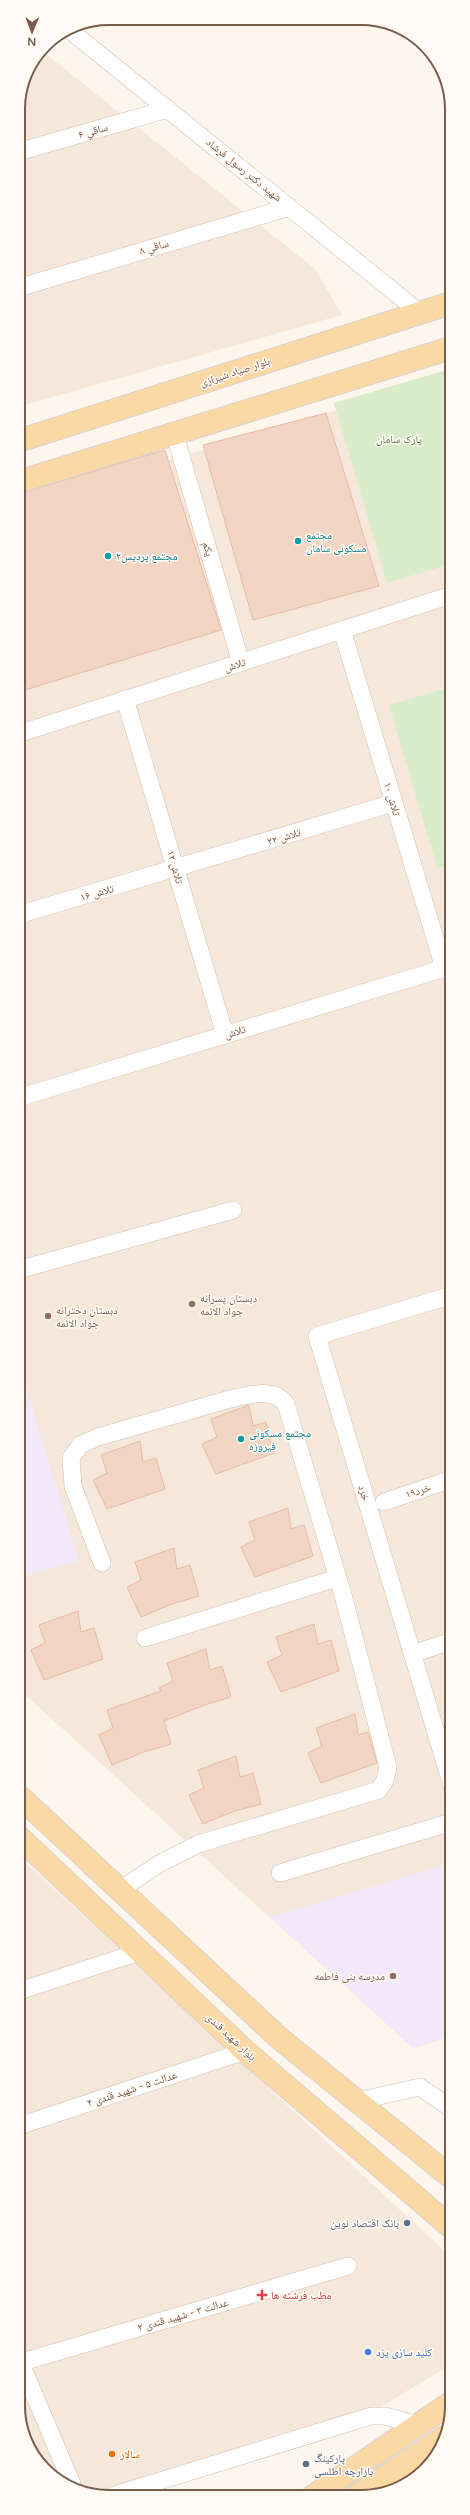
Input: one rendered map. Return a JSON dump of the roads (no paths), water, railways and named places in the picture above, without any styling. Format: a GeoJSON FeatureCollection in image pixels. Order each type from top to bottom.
{"type":"FeatureCollection","features":[{"type":"Feature","properties":{"kind":"main road","name":"بلوار صیاد شیرازی"},"geometry":{"type":"LineString","coordinates":[[25,439],[445,305]]}},
{"type":"Feature","properties":{"kind":"main road"},"geometry":{"type":"LineString","coordinates":[[25,480],[445,350]]}},
{"type":"Feature","properties":{"kind":"main road"},"geometry":{"type":"LineString","coordinates":[[25,1802],[279,2038],[445,2172]]}},
{"type":"Feature","properties":{"kind":"main road","name":"بلوار شهید قندی"},"geometry":{"type":"LineString","coordinates":[[25,1843],[139,1952],[246,2051],[445,2222]]}},
{"type":"Feature","properties":{"kind":"main road"},"geometry":{"type":"LineString","coordinates":[[427,2158],[445,2162]]}},
{"type":"Feature","properties":{"kind":"main road"},"geometry":{"type":"LineString","coordinates":[[322,2490],[445,2407]]}},
{"type":"Feature","properties":{"kind":"main road"},"geometry":{"type":"LineString","coordinates":[[366,2490],[437,2442]]}},
{"type":"Feature","properties":{"kind":"street","name":"شهید دکتر رسول فرشاد"},"geometry":{"type":"LineString","coordinates":[[73,33],[419,312]]}},
{"type":"Feature","properties":{"kind":"street","name":"ساقي ۶"},"geometry":{"type":"LineString","coordinates":[[25,150],[168,109]]}},
{"type":"Feature","properties":{"kind":"street","name":"ساقي ۸"},"geometry":{"type":"LineString","coordinates":[[25,286],[290,207]]}},
{"type":"Feature","properties":{"kind":"street","name":"یکم"},"geometry":{"type":"LineString","coordinates":[[174,435],[241,663]]}},
{"type":"Feature","properties":{"kind":"street","name":"تلاش"},"geometry":{"type":"LineString","coordinates":[[25,732],[445,597]]}},
{"type":"Feature","properties":{"kind":"street","name":"تلاش ۱۰"},"geometry":{"type":"LineString","coordinates":[[342,630],[393,803],[445,958]]}},
{"type":"Feature","properties":{"kind":"street","name":"تلاش ۱۲"},"geometry":{"type":"LineString","coordinates":[[125,699],[225,1035]]}},
{"type":"Feature","properties":{"kind":"street","name":"تلاش ۲۲"},"geometry":{"type":"LineString","coordinates":[[176,870],[393,803]]}},
{"type":"Feature","properties":{"kind":"street","name":"تلاش ۱۶"},"geometry":{"type":"LineString","coordinates":[[25,913],[176,870]]}},
{"type":"Feature","properties":{"kind":"street","name":"تلاش"},"geometry":{"type":"LineString","coordinates":[[25,1096],[445,968]]}},
{"type":"Feature","properties":{"kind":"street"},"geometry":{"type":"LineString","coordinates":[[25,1268],[233,1210]]}},
{"type":"Feature","properties":{"kind":"street","name":"خرد"},"geometry":{"type":"LineString","coordinates":[[445,1297],[317,1336],[445,1763]]}},
{"type":"Feature","properties":{"kind":"street"},"geometry":{"type":"LineString","coordinates":[[102,1563],[73,1486],[70,1471],[74,1451],[80,1445],[98,1438],[230,1399],[253,1394],[275,1394],[286,1404],[337,1578],[388,1767],[386,1780],[379,1790],[198,1844],[159,1864],[120,1890]]}},
{"type":"Feature","properties":{"kind":"street","name":"خرد۱۹"},"geometry":{"type":"LineString","coordinates":[[384,1502],[445,1481]]}},
{"type":"Feature","properties":{"kind":"street"},"geometry":{"type":"LineString","coordinates":[[145,1638],[337,1578]]}},
{"type":"Feature","properties":{"kind":"street"},"geometry":{"type":"LineString","coordinates":[[412,1654],[445,1643]]}},
{"type":"Feature","properties":{"kind":"street"},"geometry":{"type":"LineString","coordinates":[[280,1873],[445,1824]]}},
{"type":"Feature","properties":{"kind":"street"},"geometry":{"type":"LineString","coordinates":[[25,1989],[139,1952]]}},
{"type":"Feature","properties":{"kind":"street","name":"عدالت ۵ - شهید قندی ۴"},"geometry":{"type":"LineString","coordinates":[[25,2124],[246,2051]]}},
{"type":"Feature","properties":{"kind":"street"},"geometry":{"type":"LineString","coordinates":[[357,2100],[420,2087],[445,2104]]}},
{"type":"Feature","properties":{"kind":"street","name":"عدالت ۳ - شهید قندی ۲"},"geometry":{"type":"LineString","coordinates":[[25,2360],[348,2266]]}},
{"type":"Feature","properties":{"kind":"street"},"geometry":{"type":"LineString","coordinates":[[25,2376],[70,2480]]}},
{"type":"Feature","properties":{"kind":"street"},"geometry":{"type":"LineString","coordinates":[[130,2490],[371,2416],[385,2416],[418,2425]]}},
{"type":"Feature","properties":{"kind":"place","name":"مجتمع مسکونی سامان"},"geometry":{"type":"Point","coordinates":[298,541]}},
{"type":"Feature","properties":{"kind":"place","name":"مجتمع پردیس۲"},"geometry":{"type":"Point","coordinates":[108,556]}},
{"type":"Feature","properties":{"kind":"place","name":"دبستان پسرانه جواد الائمه"},"geometry":{"type":"Point","coordinates":[192,1304]}},
{"type":"Feature","properties":{"kind":"place","name":"دبستان دخترانه جواد الائمه"},"geometry":{"type":"Point","coordinates":[48,1316]}},
{"type":"Feature","properties":{"kind":"place","name":"مجتمع مسکونی فیروزه"},"geometry":{"type":"Point","coordinates":[241,1439]}},
{"type":"Feature","properties":{"kind":"place","name":"مدرسه بنی فاطمه"},"geometry":{"type":"Point","coordinates":[393,1976]}},
{"type":"Feature","properties":{"kind":"place","name":"بانک اقتصاد نوین"},"geometry":{"type":"Point","coordinates":[407,2223]}},
{"type":"Feature","properties":{"kind":"place","name":"مطب فرشته ها"},"geometry":{"type":"Point","coordinates":[262,2295]}},
{"type":"Feature","properties":{"kind":"place","name":"کلید سازی یزد"},"geometry":{"type":"Point","coordinates":[368,2352]}},
{"type":"Feature","properties":{"kind":"place","name":"سالار"},"geometry":{"type":"Point","coordinates":[112,2454]}},
{"type":"Feature","properties":{"kind":"place","name":"پارکینگ بازارچه اطلسی"},"geometry":{"type":"Point","coordinates":[306,2464]}},
{"type":"Feature","properties":{"kind":"park label","name":"پارک سامان"},"geometry":{"type":"Point","coordinates":[399,439]}}]}
